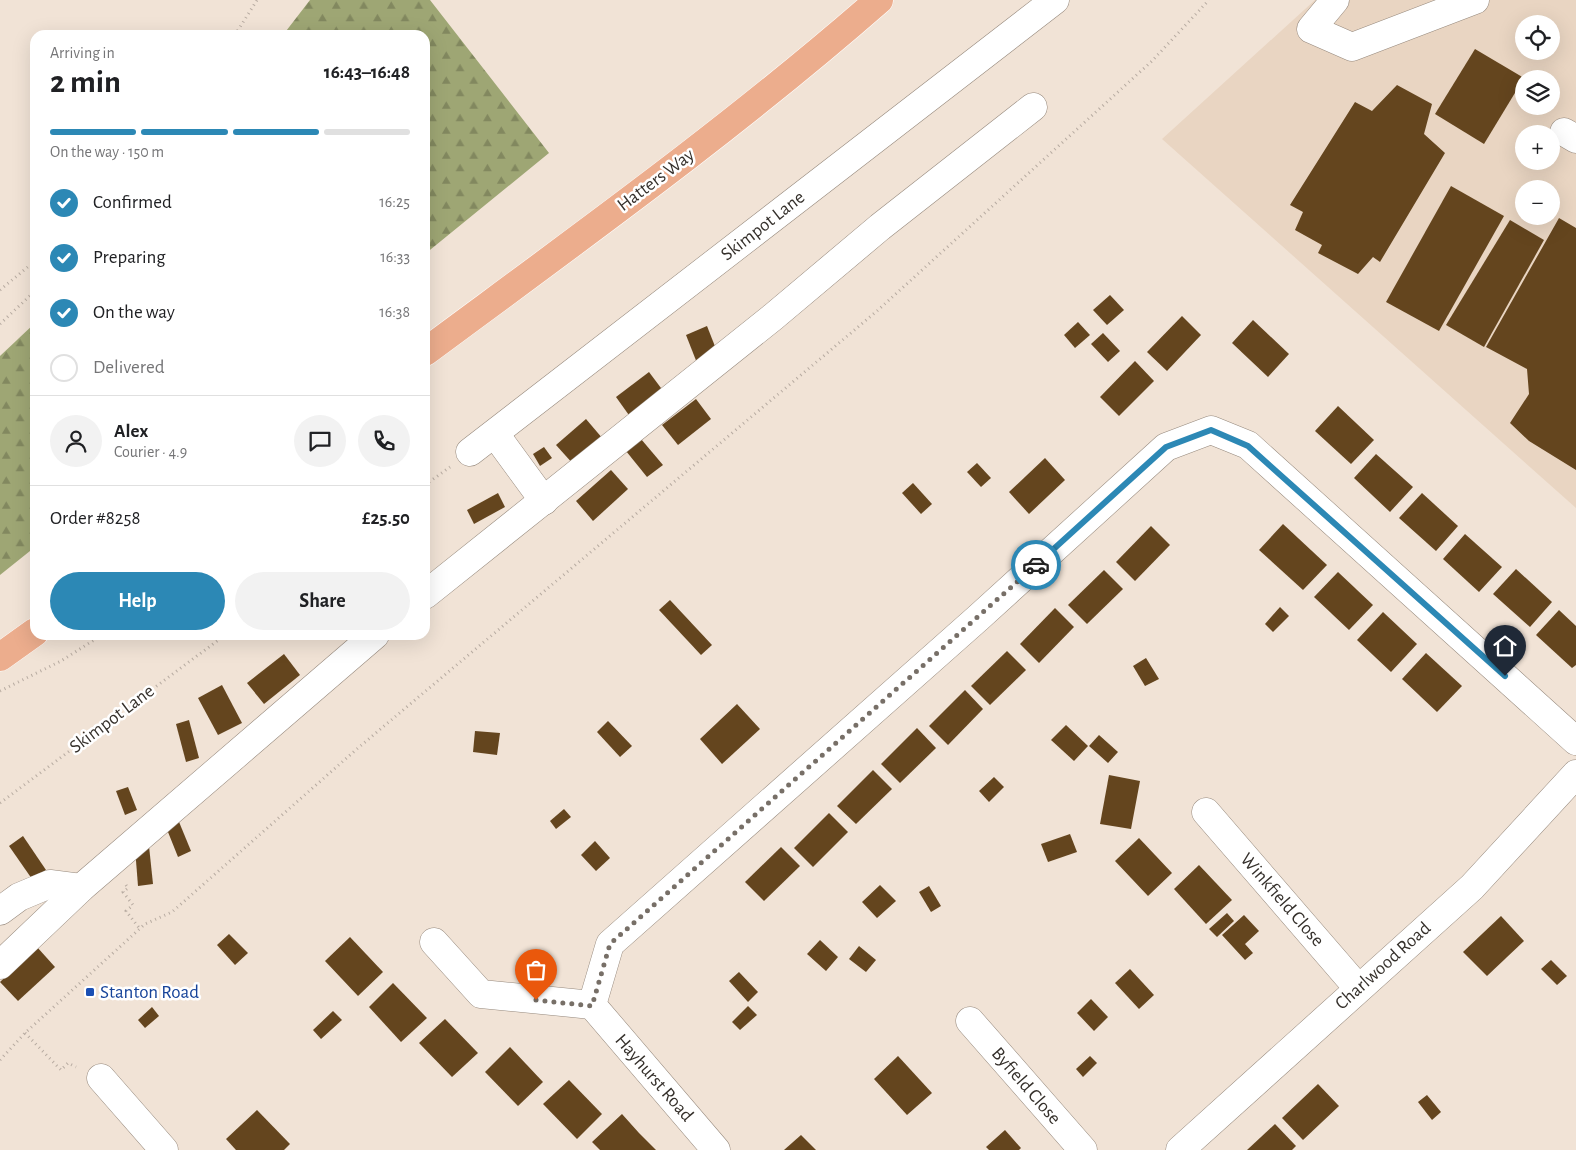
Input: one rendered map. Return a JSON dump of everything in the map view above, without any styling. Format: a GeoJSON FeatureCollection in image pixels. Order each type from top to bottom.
{"type":"FeatureCollection","features":[{"type":"Feature","properties":{"kind":"main road","name":"Hatters Way"},"geometry":{"type":"LineString","coordinates":[[430,348],[698,148],[879,0]]}},
{"type":"Feature","properties":{"kind":"main road"},"geometry":{"type":"LineString","coordinates":[[0,657],[30,636]]}},
{"type":"Feature","properties":{"kind":"street","name":"Skimpot Lane"},"geometry":{"type":"LineString","coordinates":[[470,452],[1055,0]]}},
{"type":"Feature","properties":{"kind":"street"},"geometry":{"type":"LineString","coordinates":[[1335,0],[1311,29],[1352,47],[1475,0]]}},
{"type":"Feature","properties":{"kind":"street"},"geometry":{"type":"LineString","coordinates":[[430,591],[773,317],[880,227],[1032,107]]}},
{"type":"Feature","properties":{"kind":"street"},"geometry":{"type":"LineString","coordinates":[[434,942],[481,994],[592,1006],[610,944],[971,624],[1166,447],[1211,430],[1248,446],[1576,740]]}},
{"type":"Feature","properties":{"kind":"street"},"geometry":{"type":"LineString","coordinates":[[495,434],[544,501]]}},
{"type":"Feature","properties":{"kind":"street"},"geometry":{"type":"LineString","coordinates":[[0,965],[81,888],[369,640]]}},
{"type":"Feature","properties":{"kind":"street","name":"Charlwood Road"},"geometry":{"type":"LineString","coordinates":[[1180,1150],[1472,886],[1576,774]]}},
{"type":"Feature","properties":{"kind":"street","name":"Winkfield Close"},"geometry":{"type":"LineString","coordinates":[[1206,812],[1358,988]]}},
{"type":"Feature","properties":{"kind":"street"},"geometry":{"type":"LineString","coordinates":[[0,911],[19,897],[50,884],[81,888]]}},
{"type":"Feature","properties":{"kind":"street","name":"Hayhurst Road"},"geometry":{"type":"LineString","coordinates":[[592,1006],[716,1150]]}},
{"type":"Feature","properties":{"kind":"street","name":"Byfield Close"},"geometry":{"type":"LineString","coordinates":[[970,1021],[1083,1150]]}},
{"type":"Feature","properties":{"kind":"street"},"geometry":{"type":"LineString","coordinates":[[101,1078],[164,1150]]}},
{"type":"Feature","properties":{"kind":"path"},"geometry":{"type":"LineString","coordinates":[[238,30],[257,0]]}},
{"type":"Feature","properties":{"kind":"path"},"geometry":{"type":"LineString","coordinates":[[0,1060],[26,1033],[145,924],[172,912],[366,742],[877,311],[1152,61],[1209,0]]}},
{"type":"Feature","properties":{"kind":"path"},"geometry":{"type":"LineString","coordinates":[[0,290],[30,264]]}},
{"type":"Feature","properties":{"kind":"path"},"geometry":{"type":"LineString","coordinates":[[0,324],[30,295]]}},
{"type":"Feature","properties":{"kind":"path"},"geometry":{"type":"LineString","coordinates":[[0,691],[61,660],[94,640]]}},
{"type":"Feature","properties":{"kind":"path","name":"Skimpot Lane"},"geometry":{"type":"LineString","coordinates":[[0,803],[218,640]]}},
{"type":"Feature","properties":{"kind":"path"},"geometry":{"type":"LineString","coordinates":[[126,911],[140,929]]}},
{"type":"Feature","properties":{"kind":"path"},"geometry":{"type":"LineString","coordinates":[[26,1033],[61,1070],[68,1063],[101,1078]]}},
{"type":"Feature","properties":{"kind":"shaded area"},"geometry":{"type":"Polygon","coordinates":[[[1315,0],[1576,0],[1576,508],[1162,139],[1315,0]]]}},
{"type":"Feature","properties":{"kind":"green space"},"geometry":{"type":"Polygon","coordinates":[[[310,0],[430,0],[549,153],[430,250],[430,30],[287,30],[310,0]]]}},
{"type":"Feature","properties":{"kind":"green space"},"geometry":{"type":"Polygon","coordinates":[[[30,328],[30,551],[0,575],[0,356],[30,328]]]}},
{"type":"Feature","properties":{"kind":"building"},"geometry":{"type":"Polygon","coordinates":[[[1475,49],[1515,73],[1515,93],[1484,144],[1435,114],[1475,49]]]}},
{"type":"Feature","properties":{"kind":"building"},"geometry":{"type":"Polygon","coordinates":[[[1397,85],[1432,104],[1424,134],[1445,153],[1380,262],[1373,257],[1358,274],[1318,253],[1322,245],[1295,230],[1303,212],[1290,205],[1355,102],[1372,111],[1397,85]]]}},
{"type":"Feature","properties":{"kind":"building"},"geometry":{"type":"Polygon","coordinates":[[[1451,186],[1504,216],[1439,331],[1386,302],[1451,186]]]}},
{"type":"Feature","properties":{"kind":"building"},"geometry":{"type":"Polygon","coordinates":[[[1560,219],[1576,228],[1576,470],[1529,441],[1510,423],[1529,394],[1527,369],[1486,347],[1555,225],[1560,225],[1560,219]]]}},
{"type":"Feature","properties":{"kind":"building"},"geometry":{"type":"Polygon","coordinates":[[[1510,220],[1515,225],[1518,225],[1544,240],[1484,347],[1446,325],[1510,220]]]}},
{"type":"Feature","properties":{"kind":"building"},"geometry":{"type":"Polygon","coordinates":[[[1110,295],[1124,310],[1107,325],[1093,310],[1110,295]]]}},
{"type":"Feature","properties":{"kind":"building"},"geometry":{"type":"Polygon","coordinates":[[[1182,316],[1201,335],[1167,371],[1147,352],[1182,316]]]}},
{"type":"Feature","properties":{"kind":"building"},"geometry":{"type":"Polygon","coordinates":[[[1253,320],[1289,354],[1268,377],[1232,343],[1253,320]]]}},
{"type":"Feature","properties":{"kind":"building"},"geometry":{"type":"Polygon","coordinates":[[[1078,322],[1090,335],[1075,348],[1064,335],[1078,322]]]}},
{"type":"Feature","properties":{"kind":"building"},"geometry":{"type":"Polygon","coordinates":[[[707,326],[718,354],[697,363],[686,335],[707,326]]]}},
{"type":"Feature","properties":{"kind":"building"},"geometry":{"type":"Polygon","coordinates":[[[1103,333],[1120,351],[1108,362],[1091,344],[1103,333]]]}},
{"type":"Feature","properties":{"kind":"building"},"geometry":{"type":"Polygon","coordinates":[[[1135,361],[1154,381],[1119,416],[1100,397],[1135,361]]]}},
{"type":"Feature","properties":{"kind":"building"},"geometry":{"type":"Polygon","coordinates":[[[649,372],[664,392],[631,418],[616,397],[649,372]]]}},
{"type":"Feature","properties":{"kind":"building"},"geometry":{"type":"Polygon","coordinates":[[[696,399],[711,419],[678,445],[662,425],[696,399]]]}},
{"type":"Feature","properties":{"kind":"building"},"geometry":{"type":"Polygon","coordinates":[[[1338,406],[1374,440],[1351,464],[1315,431],[1338,406]]]}},
{"type":"Feature","properties":{"kind":"building"},"geometry":{"type":"Polygon","coordinates":[[[586,419],[603,439],[574,465],[556,445],[586,419]]]}},
{"type":"Feature","properties":{"kind":"building"},"geometry":{"type":"Polygon","coordinates":[[[641,439],[663,465],[647,477],[626,451],[641,439]]]}},
{"type":"Feature","properties":{"kind":"building"},"geometry":{"type":"Polygon","coordinates":[[[544,447],[552,458],[540,466],[533,454],[544,447]]]}},
{"type":"Feature","properties":{"kind":"building"},"geometry":{"type":"Polygon","coordinates":[[[1376,454],[1413,487],[1390,512],[1354,478],[1376,454]]]}},
{"type":"Feature","properties":{"kind":"building"},"geometry":{"type":"Polygon","coordinates":[[[1045,458],[1065,480],[1029,514],[1009,492],[1045,458]]]}},
{"type":"Feature","properties":{"kind":"building"},"geometry":{"type":"Polygon","coordinates":[[[977,463],[991,478],[981,487],[967,472],[977,463]]]}},
{"type":"Feature","properties":{"kind":"building"},"geometry":{"type":"Polygon","coordinates":[[[611,470],[628,489],[593,521],[576,501],[611,470]]]}},
{"type":"Feature","properties":{"kind":"building"},"geometry":{"type":"Polygon","coordinates":[[[913,483],[932,504],[921,514],[902,493],[913,483]]]}},
{"type":"Feature","properties":{"kind":"building"},"geometry":{"type":"Polygon","coordinates":[[[498,493],[505,507],[474,524],[467,510],[498,493]]]}},
{"type":"Feature","properties":{"kind":"building"},"geometry":{"type":"Polygon","coordinates":[[[1422,493],[1458,526],[1436,551],[1399,518],[1422,493]]]}},
{"type":"Feature","properties":{"kind":"building"},"geometry":{"type":"Polygon","coordinates":[[[1283,524],[1327,565],[1303,590],[1259,550],[1283,524]]]}},
{"type":"Feature","properties":{"kind":"building"},"geometry":{"type":"Polygon","coordinates":[[[1151,526],[1170,545],[1135,581],[1116,562],[1151,526]]]}},
{"type":"Feature","properties":{"kind":"building"},"geometry":{"type":"Polygon","coordinates":[[[1465,534],[1502,567],[1479,592],[1443,559],[1465,534]]]}},
{"type":"Feature","properties":{"kind":"building"},"geometry":{"type":"Polygon","coordinates":[[[1516,569],[1552,602],[1530,627],[1493,594],[1516,569]]]}},
{"type":"Feature","properties":{"kind":"building"},"geometry":{"type":"Polygon","coordinates":[[[1104,570],[1123,589],[1087,624],[1068,605],[1104,570]]]}},
{"type":"Feature","properties":{"kind":"building"},"geometry":{"type":"Polygon","coordinates":[[[1338,572],[1373,605],[1349,630],[1314,597],[1338,572]]]}},
{"type":"Feature","properties":{"kind":"building"},"geometry":{"type":"Polygon","coordinates":[[[670,600],[712,645],[701,655],[659,610],[670,600]]]}},
{"type":"Feature","properties":{"kind":"building"},"geometry":{"type":"Polygon","coordinates":[[[1280,607],[1289,616],[1273,632],[1265,624],[1280,607]]]}},
{"type":"Feature","properties":{"kind":"building"},"geometry":{"type":"Polygon","coordinates":[[[1055,608],[1074,627],[1039,663],[1020,644],[1055,608]]]}},
{"type":"Feature","properties":{"kind":"building"},"geometry":{"type":"Polygon","coordinates":[[[1559,610],[1576,626],[1576,665],[1572,668],[1536,635],[1559,610]]]}},
{"type":"Feature","properties":{"kind":"building"},"geometry":{"type":"Polygon","coordinates":[[[1383,612],[1417,644],[1391,672],[1357,640],[1383,612]]]}},
{"type":"Feature","properties":{"kind":"building"},"geometry":{"type":"Polygon","coordinates":[[[1007,651],[1026,670],[990,705],[971,686],[1007,651]]]}},
{"type":"Feature","properties":{"kind":"building"},"geometry":{"type":"Polygon","coordinates":[[[1426,653],[1462,686],[1437,712],[1402,679],[1426,653]]]}},
{"type":"Feature","properties":{"kind":"building"},"geometry":{"type":"Polygon","coordinates":[[[284,654],[300,675],[264,704],[247,683],[284,654]]]}},
{"type":"Feature","properties":{"kind":"building"},"geometry":{"type":"Polygon","coordinates":[[[1146,658],[1159,679],[1145,686],[1133,666],[1146,658]]]}},
{"type":"Feature","properties":{"kind":"building"},"geometry":{"type":"Polygon","coordinates":[[[222,685],[242,723],[218,735],[198,698],[222,685]]]}},
{"type":"Feature","properties":{"kind":"building"},"geometry":{"type":"Polygon","coordinates":[[[965,690],[983,709],[948,745],[929,726],[965,690]]]}},
{"type":"Feature","properties":{"kind":"building"},"geometry":{"type":"Polygon","coordinates":[[[737,704],[760,729],[722,764],[700,739],[737,704]]]}},
{"type":"Feature","properties":{"kind":"building"},"geometry":{"type":"Polygon","coordinates":[[[189,720],[199,758],[186,762],[176,724],[189,720]]]}},
{"type":"Feature","properties":{"kind":"building"},"geometry":{"type":"Polygon","coordinates":[[[608,721],[632,746],[620,757],[597,732],[608,721]]]}},
{"type":"Feature","properties":{"kind":"building"},"geometry":{"type":"Polygon","coordinates":[[[1066,725],[1088,746],[1074,761],[1051,740],[1066,725]]]}},
{"type":"Feature","properties":{"kind":"building"},"geometry":{"type":"Polygon","coordinates":[[[917,728],[936,748],[900,783],[881,764],[917,728]]]}},
{"type":"Feature","properties":{"kind":"building"},"geometry":{"type":"Polygon","coordinates":[[[475,731],[500,733],[497,755],[473,752],[475,731]]]}},
{"type":"Feature","properties":{"kind":"building"},"geometry":{"type":"Polygon","coordinates":[[[1099,735],[1118,752],[1108,763],[1089,746],[1099,735]]]}},
{"type":"Feature","properties":{"kind":"building"},"geometry":{"type":"Polygon","coordinates":[[[873,770],[892,789],[856,824],[837,806],[873,770]]]}},
{"type":"Feature","properties":{"kind":"building"},"geometry":{"type":"Polygon","coordinates":[[[1109,775],[1140,781],[1131,829],[1100,824],[1109,775]]]}},
{"type":"Feature","properties":{"kind":"building"},"geometry":{"type":"Polygon","coordinates":[[[994,777],[1004,787],[989,802],[979,791],[994,777]]]}},
{"type":"Feature","properties":{"kind":"building"},"geometry":{"type":"Polygon","coordinates":[[[128,787],[137,810],[125,815],[116,791],[128,787]]]}},
{"type":"Feature","properties":{"kind":"building"},"geometry":{"type":"Polygon","coordinates":[[[564,809],[571,817],[556,829],[550,821],[564,809]]]}},
{"type":"Feature","properties":{"kind":"building"},"geometry":{"type":"Polygon","coordinates":[[[829,813],[848,832],[813,867],[794,848],[829,813]]]}},
{"type":"Feature","properties":{"kind":"building"},"geometry":{"type":"Polygon","coordinates":[[[177,817],[191,851],[178,857],[164,822],[177,817]]]}},
{"type":"Feature","properties":{"kind":"building"},"geometry":{"type":"Polygon","coordinates":[[[1070,834],[1077,852],[1048,862],[1041,844],[1070,834]]]}},
{"type":"Feature","properties":{"kind":"building"},"geometry":{"type":"Polygon","coordinates":[[[23,836],[46,870],[32,879],[9,846],[23,836]]]}},
{"type":"Feature","properties":{"kind":"building"},"geometry":{"type":"Polygon","coordinates":[[[1139,838],[1172,873],[1148,896],[1115,861],[1139,838]]]}},
{"type":"Feature","properties":{"kind":"building"},"geometry":{"type":"Polygon","coordinates":[[[595,841],[610,858],[596,871],[581,855],[595,841]]]}},
{"type":"Feature","properties":{"kind":"building"},"geometry":{"type":"Polygon","coordinates":[[[149,846],[153,884],[138,886],[135,848],[149,846]]]}},
{"type":"Feature","properties":{"kind":"building"},"geometry":{"type":"Polygon","coordinates":[[[781,847],[800,866],[764,901],[745,882],[781,847]]]}},
{"type":"Feature","properties":{"kind":"building"},"geometry":{"type":"Polygon","coordinates":[[[1199,865],[1232,900],[1206,924],[1174,889],[1199,865]]]}},
{"type":"Feature","properties":{"kind":"building"},"geometry":{"type":"Polygon","coordinates":[[[880,885],[896,901],[877,918],[862,902],[880,885]]]}},
{"type":"Feature","properties":{"kind":"building"},"geometry":{"type":"Polygon","coordinates":[[[929,886],[941,906],[931,912],[919,892],[929,886]]]}},
{"type":"Feature","properties":{"kind":"building"},"geometry":{"type":"Polygon","coordinates":[[[1227,913],[1234,921],[1217,937],[1209,929],[1227,913]]]}},
{"type":"Feature","properties":{"kind":"building"},"geometry":{"type":"Polygon","coordinates":[[[1244,915],[1259,931],[1245,944],[1253,953],[1245,960],[1222,935],[1244,915]]]}},
{"type":"Feature","properties":{"kind":"building"},"geometry":{"type":"Polygon","coordinates":[[[1501,916],[1524,941],[1487,976],[1463,952],[1501,916]]]}},
{"type":"Feature","properties":{"kind":"building"},"geometry":{"type":"Polygon","coordinates":[[[229,934],[248,953],[235,965],[217,945],[229,934]]]}},
{"type":"Feature","properties":{"kind":"building"},"geometry":{"type":"Polygon","coordinates":[[[350,937],[383,972],[358,996],[325,961],[350,937]]]}},
{"type":"Feature","properties":{"kind":"building"},"geometry":{"type":"Polygon","coordinates":[[[820,940],[838,957],[826,971],[807,954],[820,940]]]}},
{"type":"Feature","properties":{"kind":"building"},"geometry":{"type":"Polygon","coordinates":[[[859,946],[876,960],[866,972],[849,959],[859,946]]]}},
{"type":"Feature","properties":{"kind":"building"},"geometry":{"type":"Polygon","coordinates":[[[37,947],[55,967],[18,1001],[0,982],[37,947]]]}},
{"type":"Feature","properties":{"kind":"building"},"geometry":{"type":"Polygon","coordinates":[[[1551,960],[1567,976],[1557,985],[1541,969],[1551,960]]]}},
{"type":"Feature","properties":{"kind":"building"},"geometry":{"type":"Polygon","coordinates":[[[1130,969],[1154,995],[1139,1009],[1115,983],[1130,969]]]}},
{"type":"Feature","properties":{"kind":"building"},"geometry":{"type":"Polygon","coordinates":[[[739,972],[758,992],[748,1002],[729,981],[739,972]]]}},
{"type":"Feature","properties":{"kind":"building"},"geometry":{"type":"Polygon","coordinates":[[[393,983],[427,1018],[401,1042],[369,1007],[393,983]]]}},
{"type":"Feature","properties":{"kind":"building"},"geometry":{"type":"Polygon","coordinates":[[[1091,999],[1108,1017],[1094,1031],[1077,1013],[1091,999]]]}},
{"type":"Feature","properties":{"kind":"building"},"geometry":{"type":"Polygon","coordinates":[[[748,1006],[757,1015],[740,1030],[732,1022],[748,1006]]]}},
{"type":"Feature","properties":{"kind":"building"},"geometry":{"type":"Polygon","coordinates":[[[152,1007],[159,1016],[145,1028],[138,1020],[152,1007]]]}},
{"type":"Feature","properties":{"kind":"building"},"geometry":{"type":"Polygon","coordinates":[[[333,1011],[342,1020],[321,1039],[313,1030],[333,1011]]]}},
{"type":"Feature","properties":{"kind":"building"},"geometry":{"type":"Polygon","coordinates":[[[445,1019],[478,1053],[452,1077],[419,1043],[445,1019]]]}},
{"type":"Feature","properties":{"kind":"building"},"geometry":{"type":"Polygon","coordinates":[[[510,1047],[543,1082],[518,1106],[485,1072],[510,1047]]]}},
{"type":"Feature","properties":{"kind":"building"},"geometry":{"type":"Polygon","coordinates":[[[898,1056],[932,1093],[907,1115],[874,1079],[898,1056]]]}},
{"type":"Feature","properties":{"kind":"building"},"geometry":{"type":"Polygon","coordinates":[[[1090,1056],[1097,1063],[1083,1077],[1076,1069],[1090,1056]]]}},
{"type":"Feature","properties":{"kind":"building"},"geometry":{"type":"Polygon","coordinates":[[[569,1080],[602,1114],[577,1139],[543,1104],[569,1080]]]}},
{"type":"Feature","properties":{"kind":"building"},"geometry":{"type":"Polygon","coordinates":[[[1318,1084],[1339,1106],[1303,1140],[1282,1118],[1318,1084]]]}},
{"type":"Feature","properties":{"kind":"building"},"geometry":{"type":"Polygon","coordinates":[[[1427,1095],[1441,1112],[1432,1120],[1418,1102],[1427,1095]]]}},
{"type":"Feature","properties":{"kind":"building"},"geometry":{"type":"Polygon","coordinates":[[[257,1110],[290,1144],[284,1150],[236,1150],[226,1139],[257,1110]]]}},
{"type":"Feature","properties":{"kind":"building"},"geometry":{"type":"Polygon","coordinates":[[[622,1114],[656,1150],[600,1150],[592,1142],[622,1114]]]}},
{"type":"Feature","properties":{"kind":"building"},"geometry":{"type":"Polygon","coordinates":[[[1275,1124],[1296,1146],[1292,1150],[1247,1150],[1275,1124]]]}},
{"type":"Feature","properties":{"kind":"building"},"geometry":{"type":"Polygon","coordinates":[[[1005,1130],[1021,1148],[1019,1150],[989,1150],[986,1147],[1005,1130]]]}},
{"type":"Feature","properties":{"kind":"building"},"geometry":{"type":"Polygon","coordinates":[[[801,1135],[816,1150],[784,1150],[801,1135]]]}},
{"type":"Feature","properties":{"kind":"way so far"},"geometry":{"type":"LineString","coordinates":[[536,1000],[592,1006],[610,944],[1036,565]]}},
{"type":"Feature","properties":{"kind":"place","name":"Stanton Road"},"geometry":{"type":"Point","coordinates":[90,992]}},
{"type":"Feature","properties":{"kind":"route"},"geometry":{"type":"LineString","coordinates":[[1036,565],[1166,447],[1211,430],[1248,446],[1505,676]]}}]}
